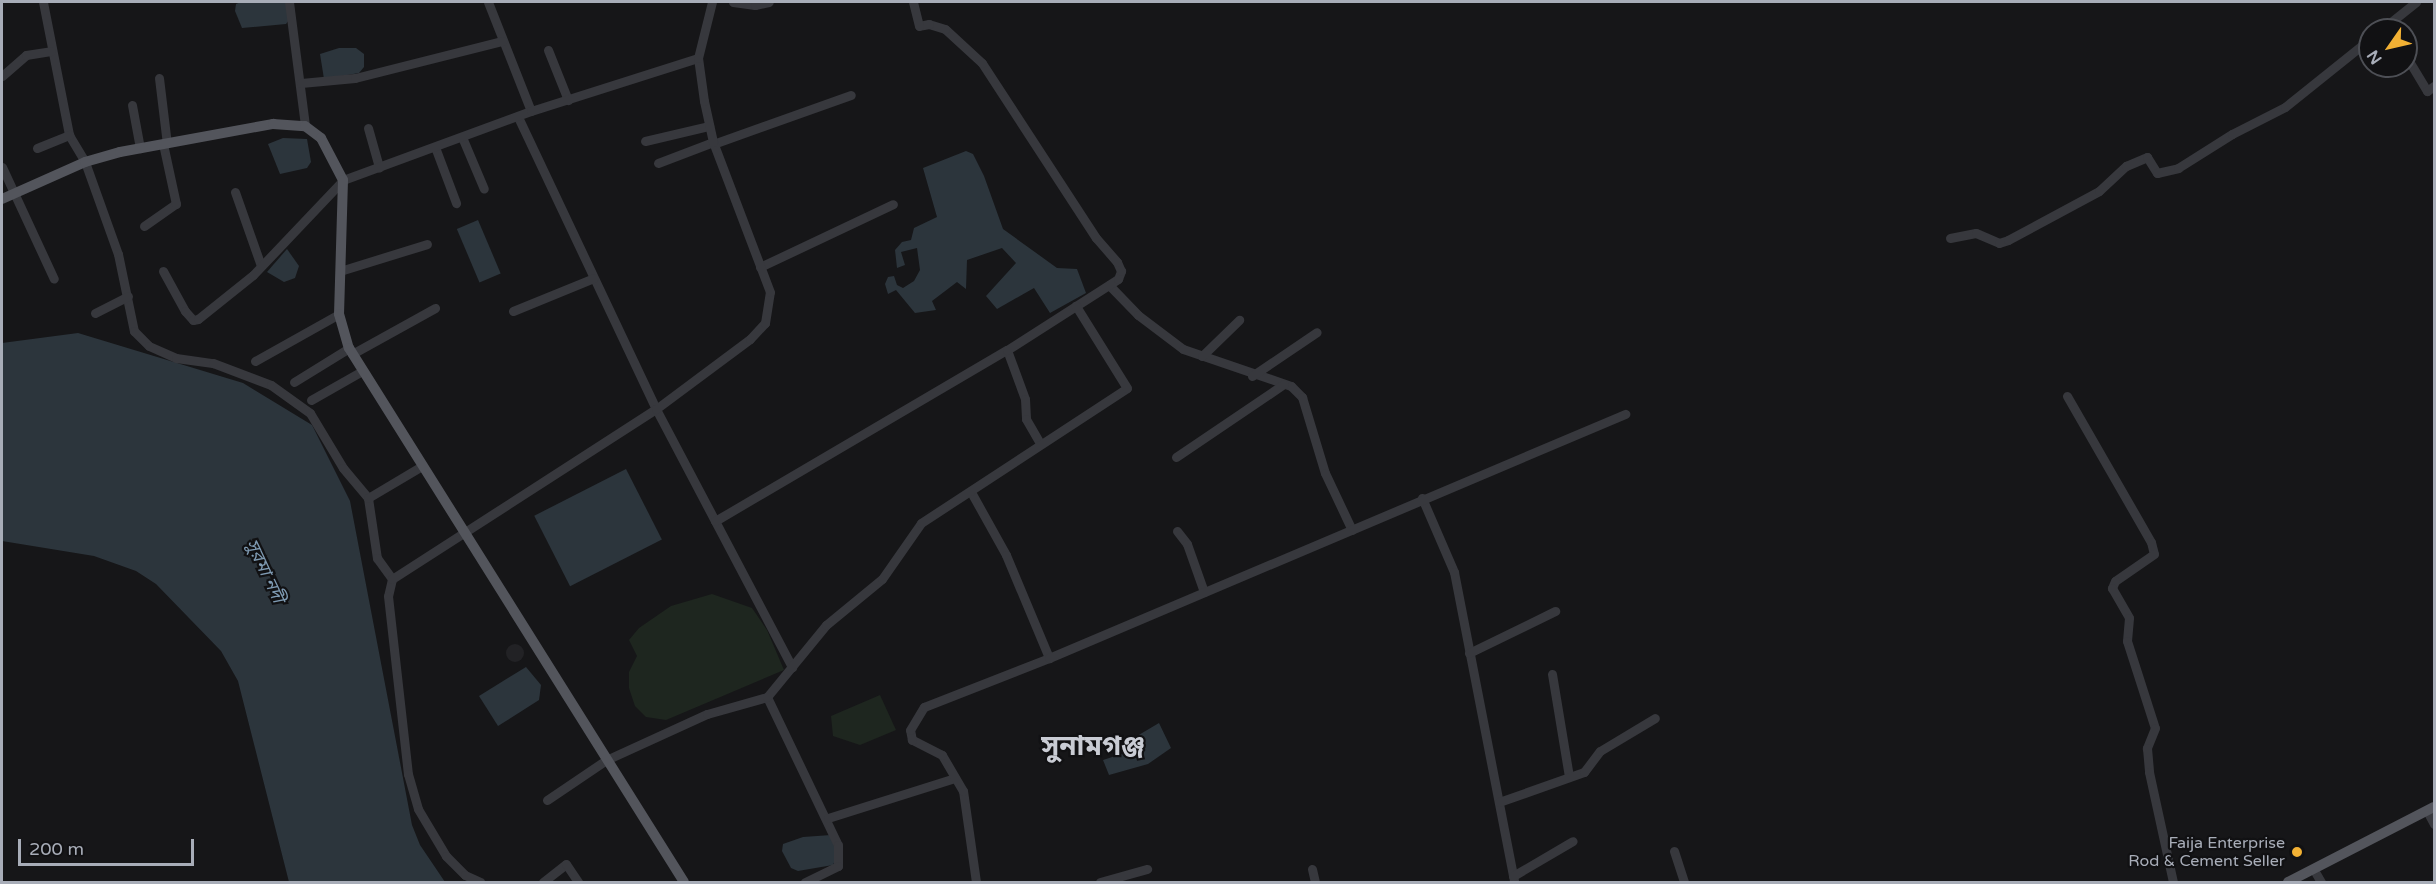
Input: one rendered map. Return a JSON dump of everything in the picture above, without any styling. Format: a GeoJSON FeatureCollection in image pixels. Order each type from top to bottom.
{"type":"FeatureCollection","features":[{"type":"Feature","properties":{"kind":"main road"},"geometry":{"type":"LineString","coordinates":[[2,199],[85,162],[141,148],[273,124],[305,126],[321,138],[343,180],[339,314],[351,351],[420,467],[684,882]]}},
{"type":"Feature","properties":{"kind":"main road"},"geometry":{"type":"LineString","coordinates":[[2288,882],[2431,809]]}},
{"type":"Feature","properties":{"kind":"street"},"geometry":{"type":"LineString","coordinates":[[44,2],[51,51],[69,135],[85,162],[118,254],[134,331],[149,346],[176,358],[213,363],[271,385],[310,413],[343,468],[368,498],[377,558],[392,579]]}},
{"type":"Feature","properties":{"kind":"street"},"geometry":{"type":"LineString","coordinates":[[289,2],[305,126]]}},
{"type":"Feature","properties":{"kind":"street"},"geometry":{"type":"LineString","coordinates":[[488,2],[531,111]]}},
{"type":"Feature","properties":{"kind":"street"},"geometry":{"type":"LineString","coordinates":[[480,882],[465,875],[446,856],[418,809],[408,774],[388,597],[392,579],[656,410],[750,339],[765,323],[770,292],[709,126],[698,58],[712,2]]}},
{"type":"Feature","properties":{"kind":"street"},"geometry":{"type":"LineString","coordinates":[[733,2],[755,5],[769,2]]}},
{"type":"Feature","properties":{"kind":"street"},"geometry":{"type":"LineString","coordinates":[[715,521],[1007,350],[1109,285],[1121,271],[1117,262],[1096,238],[1016,111],[960,39],[937,25],[919,26],[913,2]]}},
{"type":"Feature","properties":{"kind":"street"},"geometry":{"type":"LineString","coordinates":[[2397,18],[2416,2]]}},
{"type":"Feature","properties":{"kind":"street"},"geometry":{"type":"LineString","coordinates":[[301,83],[355,78],[502,41]]}},
{"type":"Feature","properties":{"kind":"street"},"geometry":{"type":"LineString","coordinates":[[1950,238],[1976,233],[1999,243],[2008,240],[2099,191],[2126,166],[2147,157],[2157,173],[2178,168],[2232,134],[2285,106],[2358,48]]}},
{"type":"Feature","properties":{"kind":"street"},"geometry":{"type":"LineString","coordinates":[[548,50],[568,99]]}},
{"type":"Feature","properties":{"kind":"street"},"geometry":{"type":"LineString","coordinates":[[2,76],[26,55],[51,51]]}},
{"type":"Feature","properties":{"kind":"street"},"geometry":{"type":"LineString","coordinates":[[163,271],[177,299],[193,320],[220,303],[261,266],[343,180],[531,111],[698,58]]}},
{"type":"Feature","properties":{"kind":"street"},"geometry":{"type":"LineString","coordinates":[[2418,76],[2427,91],[2434,86]]}},
{"type":"Feature","properties":{"kind":"street"},"geometry":{"type":"LineString","coordinates":[[144,226],[177,204],[165,144],[159,78]]}},
{"type":"Feature","properties":{"kind":"street"},"geometry":{"type":"LineString","coordinates":[[657,163],[851,95]]}},
{"type":"Feature","properties":{"kind":"street"},"geometry":{"type":"LineString","coordinates":[[132,105],[141,148]]}},
{"type":"Feature","properties":{"kind":"street"},"geometry":{"type":"LineString","coordinates":[[518,117],[656,410],[792,667]]}},
{"type":"Feature","properties":{"kind":"street"},"geometry":{"type":"LineString","coordinates":[[645,141],[709,126]]}},
{"type":"Feature","properties":{"kind":"street"},"geometry":{"type":"LineString","coordinates":[[368,128],[379,167]]}},
{"type":"Feature","properties":{"kind":"street"},"geometry":{"type":"LineString","coordinates":[[37,148],[69,135]]}},
{"type":"Feature","properties":{"kind":"street"},"geometry":{"type":"LineString","coordinates":[[462,137],[484,189]]}},
{"type":"Feature","properties":{"kind":"street"},"geometry":{"type":"LineString","coordinates":[[435,147],[456,202]]}},
{"type":"Feature","properties":{"kind":"street"},"geometry":{"type":"LineString","coordinates":[[2,167],[54,279]]}},
{"type":"Feature","properties":{"kind":"street"},"geometry":{"type":"LineString","coordinates":[[235,192],[261,266]]}},
{"type":"Feature","properties":{"kind":"street"},"geometry":{"type":"LineString","coordinates":[[760,267],[893,204]]}},
{"type":"Feature","properties":{"kind":"street"},"geometry":{"type":"LineString","coordinates":[[340,271],[427,244]]}},
{"type":"Feature","properties":{"kind":"street"},"geometry":{"type":"LineString","coordinates":[[513,311],[594,278]]}},
{"type":"Feature","properties":{"kind":"street"},"geometry":{"type":"LineString","coordinates":[[1109,285],[1138,315],[1174,342],[1252,376],[1284,384],[1302,397],[1325,473],[1352,530]]}},
{"type":"Feature","properties":{"kind":"street"},"geometry":{"type":"LineString","coordinates":[[95,313],[128,296]]}},
{"type":"Feature","properties":{"kind":"street"},"geometry":{"type":"LineString","coordinates":[[547,800],[606,760],[706,714],[767,697],[826,625],[882,579],[921,523],[971,492],[1003,465],[1127,388],[1076,306]]}},
{"type":"Feature","properties":{"kind":"street"},"geometry":{"type":"LineString","coordinates":[[294,382],[435,308]]}},
{"type":"Feature","properties":{"kind":"street"},"geometry":{"type":"LineString","coordinates":[[255,361],[339,314]]}},
{"type":"Feature","properties":{"kind":"street"},"geometry":{"type":"LineString","coordinates":[[1202,356],[1239,320]]}},
{"type":"Feature","properties":{"kind":"street"},"geometry":{"type":"LineString","coordinates":[[1252,376],[1317,332]]}},
{"type":"Feature","properties":{"kind":"street"},"geometry":{"type":"LineString","coordinates":[[1007,350],[1025,399],[1026,419],[1040,443]]}},
{"type":"Feature","properties":{"kind":"street"},"geometry":{"type":"LineString","coordinates":[[311,400],[362,371]]}},
{"type":"Feature","properties":{"kind":"street"},"geometry":{"type":"LineString","coordinates":[[1176,457],[1284,384]]}},
{"type":"Feature","properties":{"kind":"street"},"geometry":{"type":"LineString","coordinates":[[2067,396],[2151,542],[2154,554],[2115,581],[2112,588],[2128,618],[2127,641],[2155,728],[2147,748],[2149,772],[2173,882]]}},
{"type":"Feature","properties":{"kind":"street"},"geometry":{"type":"LineString","coordinates":[[976,882],[963,791],[942,755],[912,740],[910,730],[924,707],[1049,658],[1352,530],[1422,498],[1625,414]]}},
{"type":"Feature","properties":{"kind":"street"},"geometry":{"type":"LineString","coordinates":[[368,498],[420,467]]}},
{"type":"Feature","properties":{"kind":"street"},"geometry":{"type":"LineString","coordinates":[[971,492],[1006,555],[1049,658]]}},
{"type":"Feature","properties":{"kind":"street"},"geometry":{"type":"LineString","coordinates":[[1422,498],[1454,572],[1514,879],[1573,841]]}},
{"type":"Feature","properties":{"kind":"street"},"geometry":{"type":"LineString","coordinates":[[1178,531],[1186,544],[1204,592]]}},
{"type":"Feature","properties":{"kind":"street"},"geometry":{"type":"LineString","coordinates":[[1469,653],[1555,611]]}},
{"type":"Feature","properties":{"kind":"street"},"geometry":{"type":"LineString","coordinates":[[1552,674],[1569,777]]}},
{"type":"Feature","properties":{"kind":"street"},"geometry":{"type":"LineString","coordinates":[[767,697],[828,818],[840,862],[805,882]]}},
{"type":"Feature","properties":{"kind":"street"},"geometry":{"type":"LineString","coordinates":[[1499,802],[1584,772],[1600,751],[1655,718]]}},
{"type":"Feature","properties":{"kind":"street"},"geometry":{"type":"LineString","coordinates":[[828,818],[955,778]]}},
{"type":"Feature","properties":{"kind":"street"},"geometry":{"type":"LineString","coordinates":[[2431,809],[2434,824]]}},
{"type":"Feature","properties":{"kind":"street"},"geometry":{"type":"LineString","coordinates":[[1674,851],[1684,882]]}},
{"type":"Feature","properties":{"kind":"street"},"geometry":{"type":"LineString","coordinates":[[543,882],[566,864],[578,882]]}},
{"type":"Feature","properties":{"kind":"street"},"geometry":{"type":"LineString","coordinates":[[1100,882],[1147,869]]}},
{"type":"Feature","properties":{"kind":"street"},"geometry":{"type":"LineString","coordinates":[[1312,869],[1315,882]]}},
{"type":"Feature","properties":{"kind":"street"},"geometry":{"type":"LineString","coordinates":[[2314,870],[2320,882]]}},
{"type":"Feature","properties":{"kind":"shaded area"},"geometry":{"type":"Polygon","coordinates":[[[712,594],[752,608],[767,630],[784,670],[666,720],[646,717],[635,706],[629,688],[629,672],[637,656],[629,640],[639,628],[671,606],[712,594]]]}},
{"type":"Feature","properties":{"kind":"shaded area"},"geometry":{"type":"Polygon","coordinates":[[[515,644],[521,647],[524,653],[521,659],[515,662],[509,659],[506,653],[509,647],[515,644]]]}},
{"type":"Feature","properties":{"kind":"shaded area"},"geometry":{"type":"Polygon","coordinates":[[[880,695],[896,730],[860,745],[833,736],[831,716],[880,695]]]}},
{"type":"Feature","properties":{"kind":"water"},"geometry":{"type":"Polygon","coordinates":[[[241,2],[293,2],[295,12],[286,24],[242,28],[235,11],[236,4],[241,2]]]}},
{"type":"Feature","properties":{"kind":"water"},"geometry":{"type":"Polygon","coordinates":[[[339,48],[356,48],[364,54],[364,67],[359,73],[324,79],[320,54],[339,48]]]}},
{"type":"Feature","properties":{"kind":"water"},"geometry":{"type":"Polygon","coordinates":[[[283,138],[307,139],[311,162],[307,168],[280,174],[268,144],[283,138]]]}},
{"type":"Feature","properties":{"kind":"water"},"geometry":{"type":"Polygon","coordinates":[[[966,151],[973,154],[984,176],[1003,229],[1057,268],[1077,269],[1086,293],[1050,313],[1034,288],[997,309],[986,296],[1016,263],[1002,248],[967,260],[966,289],[957,282],[932,301],[936,310],[915,313],[896,290],[888,294],[885,284],[888,277],[894,276],[897,285],[903,288],[914,281],[920,270],[917,248],[901,252],[905,265],[897,268],[895,250],[902,242],[911,240],[914,228],[937,217],[923,168],[966,151]]]}},
{"type":"Feature","properties":{"kind":"water"},"geometry":{"type":"Polygon","coordinates":[[[478,220],[501,273],[479,282],[457,229],[478,220]]]}},
{"type":"Feature","properties":{"kind":"water"},"geometry":{"type":"Polygon","coordinates":[[[287,249],[299,266],[295,278],[284,282],[267,272],[287,249]]]}},
{"type":"Feature","properties":{"kind":"water","name":"সুরমা নদী"},"geometry":{"type":"Polygon","coordinates":[[[78,333],[243,383],[312,425],[350,501],[412,825],[420,845],[445,882],[289,882],[238,681],[221,651],[156,584],[136,571],[94,556],[2,541],[2,343],[78,333]]]}},
{"type":"Feature","properties":{"kind":"water"},"geometry":{"type":"Polygon","coordinates":[[[626,469],[662,539],[570,586],[534,516],[626,469]]]}},
{"type":"Feature","properties":{"kind":"water"},"geometry":{"type":"Polygon","coordinates":[[[526,667],[541,685],[539,700],[498,726],[479,696],[526,667]]]}},
{"type":"Feature","properties":{"kind":"water"},"geometry":{"type":"Polygon","coordinates":[[[1159,723],[1171,748],[1148,764],[1109,775],[1103,760],[1140,748],[1137,736],[1159,723]]]}},
{"type":"Feature","properties":{"kind":"water"},"geometry":{"type":"Polygon","coordinates":[[[831,835],[837,856],[833,865],[798,871],[791,868],[782,851],[783,844],[803,837],[831,835]]]}},
{"type":"Feature","properties":{"kind":"place","name":"Faija Enterprise Rod & Cement Seller"},"geometry":{"type":"Point","coordinates":[2297,852]}},
{"type":"Feature","properties":{"kind":"district","name":"সুনামগঞ্জ"},"geometry":{"type":"Point","coordinates":[1093,746]}}]}
